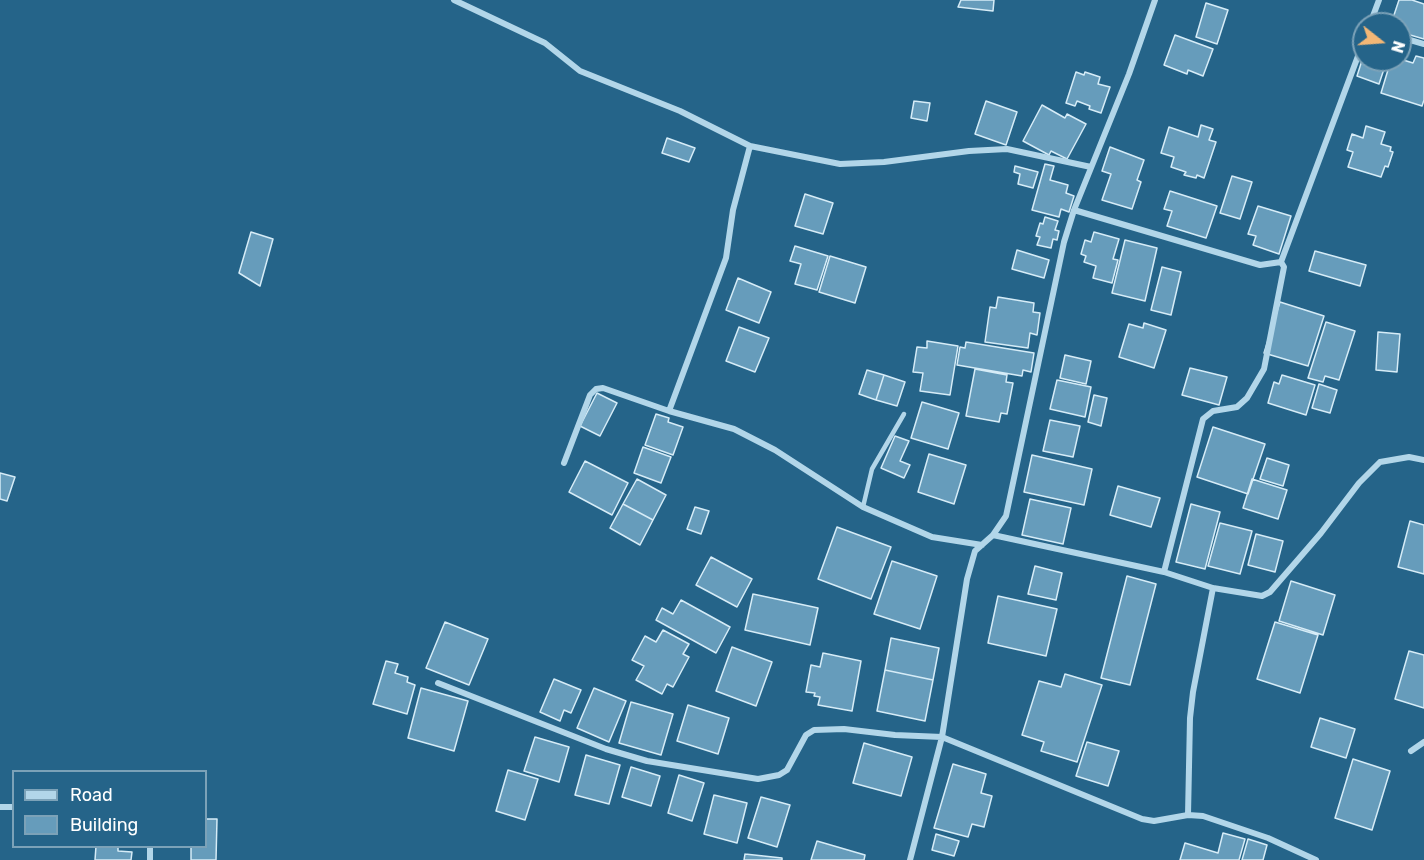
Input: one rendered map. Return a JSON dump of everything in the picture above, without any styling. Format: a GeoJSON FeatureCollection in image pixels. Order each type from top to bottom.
{"type":"FeatureCollection","features":[{"type":"Feature","properties":{"kind":"street"},"geometry":{"type":"LineString","coordinates":[[454,0],[545,43],[580,71],[680,111],[750,146],[840,164],[884,162],[969,151],[1007,149],[1092,167]]}},
{"type":"Feature","properties":{"kind":"street"},"geometry":{"type":"LineString","coordinates":[[910,860],[942,737],[967,579],[975,551],[993,535],[1006,516],[1064,242],[1074,210],[1129,74],[1155,0]]}},
{"type":"Feature","properties":{"kind":"street"},"geometry":{"type":"LineString","coordinates":[[1281,262],[1352,72]]}},
{"type":"Feature","properties":{"kind":"street"},"geometry":{"type":"LineString","coordinates":[[669,411],[726,258],[733,210],[750,146]]}},
{"type":"Feature","properties":{"kind":"street"},"geometry":{"type":"LineString","coordinates":[[1074,210],[1260,265],[1281,262]]}},
{"type":"Feature","properties":{"kind":"street"},"geometry":{"type":"LineString","coordinates":[[1164,572],[1203,419],[1213,411],[1237,407],[1247,398],[1264,369],[1284,267],[1281,262]]}},
{"type":"Feature","properties":{"kind":"street"},"geometry":{"type":"LineString","coordinates":[[564,463],[590,395],[596,389],[603,388],[669,411],[734,429],[775,450],[863,507],[932,537],[982,545]]}},
{"type":"Feature","properties":{"kind":"street"},"geometry":{"type":"LineString","coordinates":[[993,535],[1164,572],[1214,588],[1262,596],[1270,592],[1321,533],[1359,483],[1380,462],[1409,457],[1424,460]]}},
{"type":"Feature","properties":{"kind":"street"},"geometry":{"type":"LineString","coordinates":[[1188,815],[1192,701],[1214,588]]}},
{"type":"Feature","properties":{"kind":"street"},"geometry":{"type":"LineString","coordinates":[[438,682],[606,750],[647,761],[758,779],[787,770],[806,735],[814,730],[844,729],[895,735],[942,737],[1142,819],[1154,821],[1188,815],[1203,816],[1268,838],[1316,860]]}},
{"type":"Feature","properties":{"kind":"street"},"geometry":{"type":"LineString","coordinates":[[1411,751],[1424,742]]}},
{"type":"Feature","properties":{"kind":"lane"},"geometry":{"type":"LineString","coordinates":[[863,507],[872,469],[904,414]]}},
{"type":"Feature","properties":{"kind":"building"},"geometry":{"type":"Polygon","coordinates":[[[961,0],[994,0],[993,11],[958,7],[961,0]]]}},
{"type":"Feature","properties":{"kind":"building"},"geometry":{"type":"Polygon","coordinates":[[[1399,0],[1412,0],[1424,4],[1424,39],[1412,36],[1412,12],[1395,12],[1399,0]]]}},
{"type":"Feature","properties":{"kind":"building"},"geometry":{"type":"Polygon","coordinates":[[[1206,3],[1228,10],[1217,44],[1196,37],[1206,3]]]}},
{"type":"Feature","properties":{"kind":"building"},"geometry":{"type":"Polygon","coordinates":[[[1175,35],[1213,49],[1203,76],[1188,70],[1187,74],[1164,65],[1175,35]]]}},
{"type":"Feature","properties":{"kind":"building"},"geometry":{"type":"Polygon","coordinates":[[[1416,56],[1424,58],[1422,106],[1381,93],[1387,72],[1412,72],[1416,56]]]}},
{"type":"Feature","properties":{"kind":"building"},"geometry":{"type":"Polygon","coordinates":[[[1076,72],[1084,75],[1085,72],[1100,77],[1098,84],[1110,87],[1101,113],[1077,101],[1075,106],[1066,103],[1076,72]]]}},
{"type":"Feature","properties":{"kind":"building"},"geometry":{"type":"Polygon","coordinates":[[[1358,72],[1383,72],[1379,84],[1357,76],[1358,72]]]}},
{"type":"Feature","properties":{"kind":"building"},"geometry":{"type":"Polygon","coordinates":[[[914,101],[930,103],[927,121],[911,118],[914,101]]]}},
{"type":"Feature","properties":{"kind":"building"},"geometry":{"type":"Polygon","coordinates":[[[986,101],[1017,112],[1006,145],[975,134],[986,101]]]}},
{"type":"Feature","properties":{"kind":"building"},"geometry":{"type":"Polygon","coordinates":[[[1042,105],[1065,118],[1067,114],[1086,124],[1067,159],[1051,151],[1049,155],[1023,141],[1042,105]]]}},
{"type":"Feature","properties":{"kind":"building"},"geometry":{"type":"Polygon","coordinates":[[[1201,125],[1213,129],[1209,140],[1216,142],[1204,178],[1197,175],[1196,178],[1184,175],[1186,172],[1171,167],[1174,157],[1161,153],[1169,127],[1198,137],[1201,125]]]}},
{"type":"Feature","properties":{"kind":"building"},"geometry":{"type":"Polygon","coordinates":[[[1366,126],[1385,132],[1381,144],[1391,147],[1390,151],[1393,152],[1388,167],[1385,166],[1381,177],[1348,167],[1353,152],[1347,150],[1352,134],[1363,138],[1366,126]]]}},
{"type":"Feature","properties":{"kind":"building"},"geometry":{"type":"Polygon","coordinates":[[[667,138],[695,148],[689,162],[662,153],[667,138]]]}},
{"type":"Feature","properties":{"kind":"building"},"geometry":{"type":"Polygon","coordinates":[[[1110,147],[1144,160],[1137,180],[1141,182],[1132,209],[1102,200],[1111,174],[1102,171],[1110,147]]]}},
{"type":"Feature","properties":{"kind":"building"},"geometry":{"type":"Polygon","coordinates":[[[1045,164],[1054,166],[1050,180],[1068,185],[1066,193],[1074,196],[1069,212],[1061,209],[1059,217],[1032,210],[1045,164]]]}},
{"type":"Feature","properties":{"kind":"building"},"geometry":{"type":"Polygon","coordinates":[[[1015,166],[1038,172],[1033,188],[1018,184],[1020,174],[1014,172],[1015,166]]]}},
{"type":"Feature","properties":{"kind":"building"},"geometry":{"type":"Polygon","coordinates":[[[1232,176],[1252,182],[1240,219],[1220,213],[1232,176]]]}},
{"type":"Feature","properties":{"kind":"building"},"geometry":{"type":"Polygon","coordinates":[[[1170,191],[1217,206],[1206,238],[1167,226],[1172,211],[1164,209],[1170,191]]]}},
{"type":"Feature","properties":{"kind":"building"},"geometry":{"type":"Polygon","coordinates":[[[805,194],[833,203],[823,234],[795,226],[805,194]]]}},
{"type":"Feature","properties":{"kind":"building"},"geometry":{"type":"Polygon","coordinates":[[[1258,206],[1291,216],[1279,254],[1253,245],[1256,236],[1248,234],[1258,206]]]}},
{"type":"Feature","properties":{"kind":"building"},"geometry":{"type":"Polygon","coordinates":[[[1045,217],[1058,221],[1055,230],[1059,231],[1057,240],[1053,239],[1051,248],[1037,245],[1040,237],[1036,236],[1040,223],[1043,224],[1045,217]]]}},
{"type":"Feature","properties":{"kind":"building"},"geometry":{"type":"Polygon","coordinates":[[[251,232],[273,239],[260,286],[239,273],[251,232]]]}},
{"type":"Feature","properties":{"kind":"building"},"geometry":{"type":"Polygon","coordinates":[[[1094,232],[1119,239],[1113,259],[1118,260],[1112,283],[1093,278],[1096,266],[1084,262],[1086,256],[1081,254],[1085,240],[1091,242],[1094,232]]]}},
{"type":"Feature","properties":{"kind":"building"},"geometry":{"type":"Polygon","coordinates":[[[1125,240],[1157,248],[1145,301],[1112,293],[1125,240]]]}},
{"type":"Feature","properties":{"kind":"building"},"geometry":{"type":"Polygon","coordinates":[[[795,246],[828,256],[817,290],[795,284],[801,264],[790,261],[795,246]]]}},
{"type":"Feature","properties":{"kind":"building"},"geometry":{"type":"Polygon","coordinates":[[[1017,250],[1049,260],[1044,278],[1012,269],[1017,250]]]}},
{"type":"Feature","properties":{"kind":"building"},"geometry":{"type":"Polygon","coordinates":[[[1315,251],[1366,265],[1360,286],[1309,271],[1315,251]]]}},
{"type":"Feature","properties":{"kind":"building"},"geometry":{"type":"Polygon","coordinates":[[[830,256],[866,267],[855,303],[819,292],[830,256]]]}},
{"type":"Feature","properties":{"kind":"building"},"geometry":{"type":"Polygon","coordinates":[[[1162,267],[1181,272],[1171,315],[1151,310],[1162,267]]]}},
{"type":"Feature","properties":{"kind":"building"},"geometry":{"type":"Polygon","coordinates":[[[738,278],[771,292],[759,323],[726,310],[738,278]]]}},
{"type":"Feature","properties":{"kind":"building"},"geometry":{"type":"Polygon","coordinates":[[[998,297],[1034,303],[1033,312],[1040,313],[1037,335],[1030,333],[1028,348],[985,342],[990,307],[996,308],[998,297]]]}},
{"type":"Feature","properties":{"kind":"building"},"geometry":{"type":"Polygon","coordinates":[[[1280,302],[1324,316],[1308,366],[1264,353],[1280,302]]]}},
{"type":"Feature","properties":{"kind":"building"},"geometry":{"type":"Polygon","coordinates":[[[1326,322],[1355,331],[1339,380],[1325,376],[1323,382],[1308,378],[1326,322]]]}},
{"type":"Feature","properties":{"kind":"building"},"geometry":{"type":"Polygon","coordinates":[[[1144,323],[1166,330],[1154,368],[1119,357],[1129,324],[1143,328],[1144,323]]]}},
{"type":"Feature","properties":{"kind":"building"},"geometry":{"type":"Polygon","coordinates":[[[739,327],[769,338],[755,372],[726,361],[739,327]]]}},
{"type":"Feature","properties":{"kind":"building"},"geometry":{"type":"Polygon","coordinates":[[[1378,332],[1400,334],[1397,372],[1376,370],[1378,332]]]}},
{"type":"Feature","properties":{"kind":"building"},"geometry":{"type":"Polygon","coordinates":[[[927,341],[958,346],[950,395],[920,391],[923,373],[913,372],[917,347],[927,348],[927,341]]]}},
{"type":"Feature","properties":{"kind":"building"},"geometry":{"type":"Polygon","coordinates":[[[966,342],[1034,353],[1031,372],[1023,370],[1022,376],[957,365],[960,347],[965,348],[966,342]]]}},
{"type":"Feature","properties":{"kind":"building"},"geometry":{"type":"Polygon","coordinates":[[[1065,355],[1091,361],[1086,384],[1060,378],[1065,355]]]}},
{"type":"Feature","properties":{"kind":"building"},"geometry":{"type":"Polygon","coordinates":[[[1190,368],[1227,377],[1219,405],[1182,395],[1190,368]]]}},
{"type":"Feature","properties":{"kind":"building"},"geometry":{"type":"Polygon","coordinates":[[[975,369],[1007,375],[1006,382],[1013,383],[1007,414],[1001,413],[999,422],[966,416],[975,369]]]}},
{"type":"Feature","properties":{"kind":"building"},"geometry":{"type":"Polygon","coordinates":[[[867,370],[884,375],[876,400],[859,394],[867,370]]]}},
{"type":"Feature","properties":{"kind":"building"},"geometry":{"type":"Polygon","coordinates":[[[884,375],[905,382],[897,406],[876,400],[884,375]]]}},
{"type":"Feature","properties":{"kind":"building"},"geometry":{"type":"Polygon","coordinates":[[[1282,375],[1315,385],[1306,415],[1268,403],[1274,382],[1279,384],[1282,375]]]}},
{"type":"Feature","properties":{"kind":"building"},"geometry":{"type":"Polygon","coordinates":[[[1057,380],[1091,387],[1085,417],[1050,409],[1057,380]]]}},
{"type":"Feature","properties":{"kind":"building"},"geometry":{"type":"Polygon","coordinates":[[[1319,384],[1337,390],[1330,413],[1312,408],[1319,384]]]}},
{"type":"Feature","properties":{"kind":"building"},"geometry":{"type":"Polygon","coordinates":[[[597,393],[617,403],[600,436],[580,426],[597,393]]]}},
{"type":"Feature","properties":{"kind":"building"},"geometry":{"type":"Polygon","coordinates":[[[1094,395],[1107,398],[1101,426],[1088,422],[1094,395]]]}},
{"type":"Feature","properties":{"kind":"building"},"geometry":{"type":"Polygon","coordinates":[[[922,402],[959,413],[948,449],[911,438],[922,402]]]}},
{"type":"Feature","properties":{"kind":"building"},"geometry":{"type":"Polygon","coordinates":[[[656,414],[669,418],[668,422],[683,427],[673,455],[645,445],[656,414]]]}},
{"type":"Feature","properties":{"kind":"building"},"geometry":{"type":"Polygon","coordinates":[[[1050,420],[1080,426],[1073,457],[1043,451],[1050,420]]]}},
{"type":"Feature","properties":{"kind":"building"},"geometry":{"type":"Polygon","coordinates":[[[1213,427],[1265,444],[1248,494],[1197,477],[1213,427]]]}},
{"type":"Feature","properties":{"kind":"building"},"geometry":{"type":"Polygon","coordinates":[[[895,436],[909,441],[900,461],[910,465],[904,478],[881,468],[895,436]]]}},
{"type":"Feature","properties":{"kind":"building"},"geometry":{"type":"Polygon","coordinates":[[[643,447],[671,457],[661,483],[634,473],[643,447]]]}},
{"type":"Feature","properties":{"kind":"building"},"geometry":{"type":"Polygon","coordinates":[[[929,454],[966,465],[954,504],[918,492],[929,454]]]}},
{"type":"Feature","properties":{"kind":"building"},"geometry":{"type":"Polygon","coordinates":[[[1032,455],[1092,469],[1084,505],[1024,492],[1032,455]]]}},
{"type":"Feature","properties":{"kind":"building"},"geometry":{"type":"Polygon","coordinates":[[[1267,458],[1289,465],[1283,486],[1260,479],[1267,458]]]}},
{"type":"Feature","properties":{"kind":"building"},"geometry":{"type":"Polygon","coordinates":[[[585,461],[628,483],[612,515],[569,492],[585,461]]]}},
{"type":"Feature","properties":{"kind":"building"},"geometry":{"type":"Polygon","coordinates":[[[0,473],[15,477],[7,501],[0,499],[0,473]]]}},
{"type":"Feature","properties":{"kind":"building"},"geometry":{"type":"Polygon","coordinates":[[[637,479],[666,495],[653,520],[623,504],[637,479]]]}},
{"type":"Feature","properties":{"kind":"building"},"geometry":{"type":"Polygon","coordinates":[[[1252,479],[1287,490],[1278,519],[1243,508],[1252,479]]]}},
{"type":"Feature","properties":{"kind":"building"},"geometry":{"type":"Polygon","coordinates":[[[1118,486],[1160,498],[1151,527],[1110,515],[1118,486]]]}},
{"type":"Feature","properties":{"kind":"building"},"geometry":{"type":"Polygon","coordinates":[[[1030,499],[1071,508],[1063,544],[1022,535],[1030,499]]]}},
{"type":"Feature","properties":{"kind":"building"},"geometry":{"type":"Polygon","coordinates":[[[623,504],[653,520],[640,545],[610,528],[623,504]]]}},
{"type":"Feature","properties":{"kind":"building"},"geometry":{"type":"Polygon","coordinates":[[[1191,504],[1220,512],[1205,569],[1176,562],[1191,504]]]}},
{"type":"Feature","properties":{"kind":"building"},"geometry":{"type":"Polygon","coordinates":[[[695,507],[709,511],[701,534],[687,529],[695,507]]]}},
{"type":"Feature","properties":{"kind":"building"},"geometry":{"type":"Polygon","coordinates":[[[1410,521],[1424,525],[1424,574],[1398,567],[1410,521]]]}},
{"type":"Feature","properties":{"kind":"building"},"geometry":{"type":"Polygon","coordinates":[[[1220,523],[1252,531],[1240,574],[1208,566],[1220,523]]]}},
{"type":"Feature","properties":{"kind":"building"},"geometry":{"type":"Polygon","coordinates":[[[837,527],[891,547],[871,599],[818,579],[837,527]]]}},
{"type":"Feature","properties":{"kind":"building"},"geometry":{"type":"Polygon","coordinates":[[[1256,534],[1283,541],[1275,572],[1248,565],[1256,534]]]}},
{"type":"Feature","properties":{"kind":"building"},"geometry":{"type":"Polygon","coordinates":[[[711,557],[752,579],[737,607],[696,585],[711,557]]]}},
{"type":"Feature","properties":{"kind":"building"},"geometry":{"type":"Polygon","coordinates":[[[892,561],[937,576],[920,629],[874,614],[892,561]]]}},
{"type":"Feature","properties":{"kind":"building"},"geometry":{"type":"Polygon","coordinates":[[[1035,566],[1062,573],[1056,600],[1028,594],[1035,566]]]}},
{"type":"Feature","properties":{"kind":"building"},"geometry":{"type":"Polygon","coordinates":[[[1127,576],[1156,584],[1130,685],[1101,678],[1127,576]]]}},
{"type":"Feature","properties":{"kind":"building"},"geometry":{"type":"Polygon","coordinates":[[[1291,581],[1335,595],[1323,635],[1279,621],[1291,581]]]}},
{"type":"Feature","properties":{"kind":"building"},"geometry":{"type":"Polygon","coordinates":[[[753,594],[818,608],[810,645],[745,630],[753,594]]]}},
{"type":"Feature","properties":{"kind":"building"},"geometry":{"type":"Polygon","coordinates":[[[998,596],[1057,609],[1046,656],[988,643],[998,596]]]}},
{"type":"Feature","properties":{"kind":"building"},"geometry":{"type":"Polygon","coordinates":[[[681,600],[730,627],[716,653],[656,620],[662,608],[673,614],[681,600]]]}},
{"type":"Feature","properties":{"kind":"building"},"geometry":{"type":"Polygon","coordinates":[[[445,622],[488,639],[469,685],[426,668],[445,622]]]}},
{"type":"Feature","properties":{"kind":"building"},"geometry":{"type":"Polygon","coordinates":[[[1275,622],[1318,635],[1300,693],[1257,679],[1275,622]]]}},
{"type":"Feature","properties":{"kind":"building"},"geometry":{"type":"Polygon","coordinates":[[[663,630],[689,644],[683,654],[689,657],[673,687],[667,684],[662,694],[636,680],[644,666],[632,660],[645,636],[656,642],[663,630]]]}},
{"type":"Feature","properties":{"kind":"building"},"geometry":{"type":"Polygon","coordinates":[[[891,638],[939,648],[933,680],[885,670],[891,638]]]}},
{"type":"Feature","properties":{"kind":"building"},"geometry":{"type":"Polygon","coordinates":[[[732,647],[772,662],[756,706],[716,691],[732,647]]]}},
{"type":"Feature","properties":{"kind":"building"},"geometry":{"type":"Polygon","coordinates":[[[1409,651],[1424,655],[1424,708],[1395,699],[1409,651]]]}},
{"type":"Feature","properties":{"kind":"building"},"geometry":{"type":"Polygon","coordinates":[[[823,653],[861,661],[852,711],[818,705],[820,697],[814,696],[815,693],[806,692],[811,665],[820,667],[823,653]]]}},
{"type":"Feature","properties":{"kind":"building"},"geometry":{"type":"Polygon","coordinates":[[[386,661],[398,664],[395,673],[408,677],[407,682],[415,685],[407,714],[373,704],[386,661]]]}},
{"type":"Feature","properties":{"kind":"building"},"geometry":{"type":"Polygon","coordinates":[[[885,670],[933,680],[925,721],[877,711],[885,670]]]}},
{"type":"Feature","properties":{"kind":"building"},"geometry":{"type":"Polygon","coordinates":[[[1065,674],[1102,685],[1077,762],[1041,751],[1044,742],[1022,735],[1039,681],[1061,687],[1065,674]]]}},
{"type":"Feature","properties":{"kind":"building"},"geometry":{"type":"Polygon","coordinates":[[[554,679],[581,690],[571,713],[564,710],[560,721],[540,712],[554,679]]]}},
{"type":"Feature","properties":{"kind":"building"},"geometry":{"type":"Polygon","coordinates":[[[421,688],[468,701],[454,751],[408,738],[421,688]]]}},
{"type":"Feature","properties":{"kind":"building"},"geometry":{"type":"Polygon","coordinates":[[[594,688],[626,701],[609,742],[577,728],[594,688]]]}},
{"type":"Feature","properties":{"kind":"building"},"geometry":{"type":"Polygon","coordinates":[[[631,702],[673,714],[661,755],[619,743],[631,702]]]}},
{"type":"Feature","properties":{"kind":"building"},"geometry":{"type":"Polygon","coordinates":[[[688,705],[729,718],[718,754],[677,741],[688,705]]]}},
{"type":"Feature","properties":{"kind":"building"},"geometry":{"type":"Polygon","coordinates":[[[1320,718],[1355,729],[1346,758],[1311,747],[1320,718]]]}},
{"type":"Feature","properties":{"kind":"building"},"geometry":{"type":"Polygon","coordinates":[[[535,737],[569,747],[559,782],[524,771],[535,737]]]}},
{"type":"Feature","properties":{"kind":"building"},"geometry":{"type":"Polygon","coordinates":[[[1087,742],[1119,751],[1108,786],[1076,776],[1087,742]]]}},
{"type":"Feature","properties":{"kind":"building"},"geometry":{"type":"Polygon","coordinates":[[[864,743],[912,757],[901,796],[853,783],[864,743]]]}},
{"type":"Feature","properties":{"kind":"building"},"geometry":{"type":"Polygon","coordinates":[[[586,755],[620,765],[609,804],[575,795],[586,755]]]}},
{"type":"Feature","properties":{"kind":"building"},"geometry":{"type":"Polygon","coordinates":[[[1353,759],[1390,771],[1372,830],[1335,818],[1353,759]]]}},
{"type":"Feature","properties":{"kind":"building"},"geometry":{"type":"Polygon","coordinates":[[[953,764],[986,774],[981,793],[992,796],[984,827],[972,824],[968,837],[934,828],[953,764]]]}},
{"type":"Feature","properties":{"kind":"building"},"geometry":{"type":"Polygon","coordinates":[[[631,767],[660,776],[651,806],[622,797],[631,767]]]}},
{"type":"Feature","properties":{"kind":"building"},"geometry":{"type":"Polygon","coordinates":[[[508,770],[538,779],[525,820],[496,811],[508,770]]]}},
{"type":"Feature","properties":{"kind":"building"},"geometry":{"type":"Polygon","coordinates":[[[679,775],[704,783],[692,821],[668,813],[679,775]]]}},
{"type":"Feature","properties":{"kind":"building"},"geometry":{"type":"Polygon","coordinates":[[[714,795],[747,803],[737,843],[704,834],[714,795]]]}},
{"type":"Feature","properties":{"kind":"building"},"geometry":{"type":"Polygon","coordinates":[[[761,797],[790,805],[777,847],[748,838],[761,797]]]}},
{"type":"Feature","properties":{"kind":"building"},"geometry":{"type":"Polygon","coordinates":[[[207,819],[217,819],[216,860],[191,860],[191,848],[207,848],[207,819]]]}},
{"type":"Feature","properties":{"kind":"building"},"geometry":{"type":"Polygon","coordinates":[[[1223,833],[1245,839],[1239,860],[1180,860],[1185,843],[1218,853],[1223,833]]]}},
{"type":"Feature","properties":{"kind":"building"},"geometry":{"type":"Polygon","coordinates":[[[936,834],[959,841],[954,856],[932,850],[936,834]]]}},
{"type":"Feature","properties":{"kind":"building"},"geometry":{"type":"Polygon","coordinates":[[[1248,839],[1267,845],[1263,860],[1242,860],[1248,839]]]}},
{"type":"Feature","properties":{"kind":"building"},"geometry":{"type":"Polygon","coordinates":[[[817,841],[865,855],[864,860],[811,860],[817,841]]]}},
{"type":"Feature","properties":{"kind":"building"},"geometry":{"type":"Polygon","coordinates":[[[96,848],[118,848],[118,851],[132,852],[131,860],[95,860],[96,848]]]}},
{"type":"Feature","properties":{"kind":"building"},"geometry":{"type":"Polygon","coordinates":[[[745,854],[782,858],[782,860],[744,860],[745,854]]]}}]}
